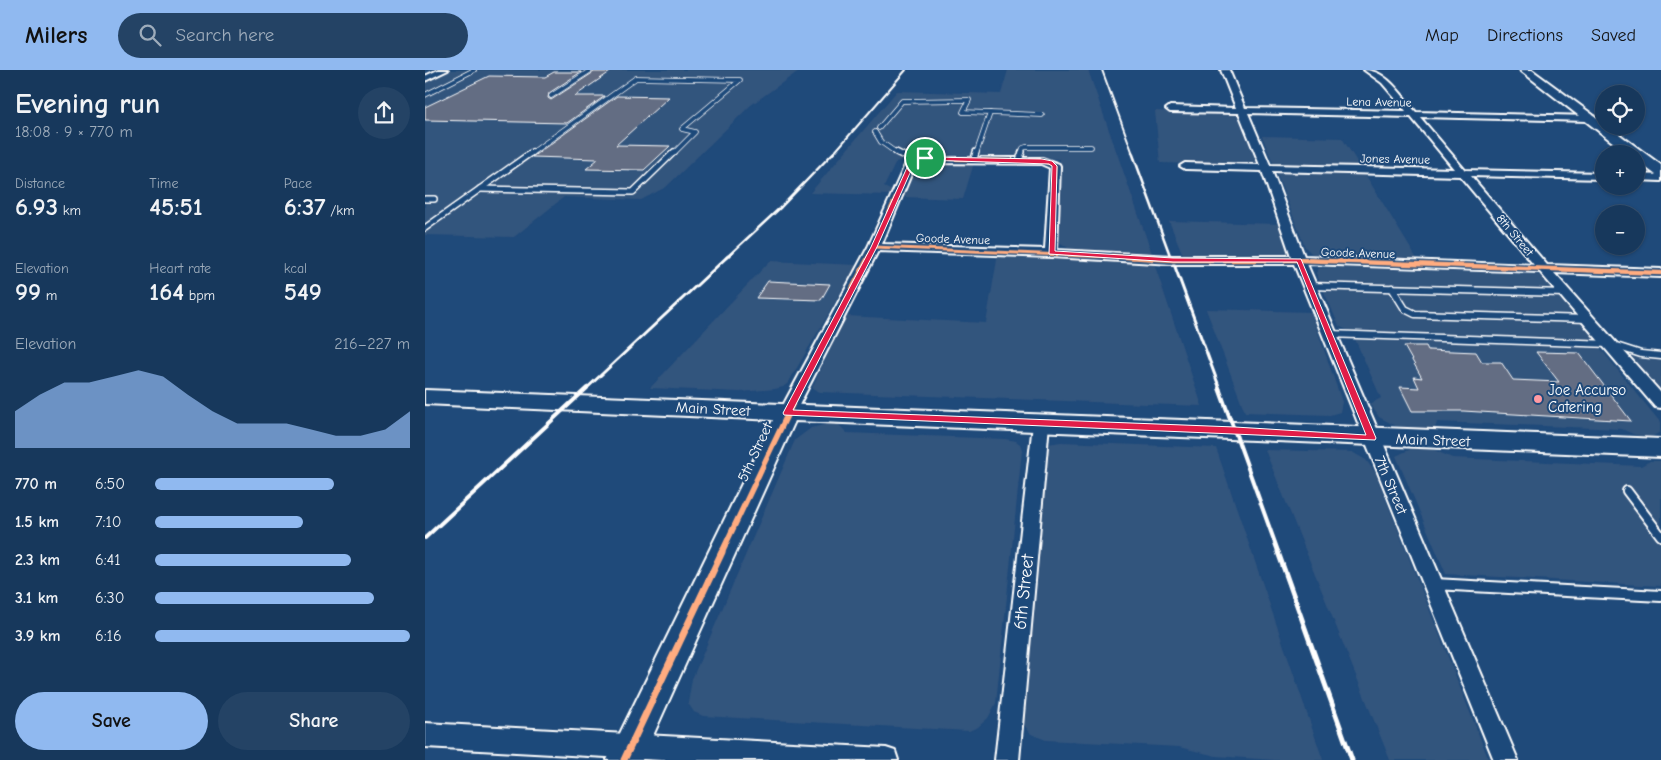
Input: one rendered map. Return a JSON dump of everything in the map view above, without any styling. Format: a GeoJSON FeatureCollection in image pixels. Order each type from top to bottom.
{"type":"FeatureCollection","features":[{"type":"Feature","properties":{"kind":"main road"},"geometry":{"type":"LineString","coordinates":[[1525,70],[1661,172]]}},
{"type":"Feature","properties":{"kind":"main road","name":"Main Street"},"geometry":{"type":"LineString","coordinates":[[425,397],[1041,424],[1235,430],[1372,438],[1661,448]]}},
{"type":"Feature","properties":{"kind":"main road","name":"5th Street"},"geometry":{"type":"LineString","coordinates":[[627,753],[787,413]]}},
{"type":"Feature","properties":{"kind":"street"},"geometry":{"type":"LineString","coordinates":[[426,78],[444,70]]}},
{"type":"Feature","properties":{"kind":"street","name":"7th Street"},"geometry":{"type":"LineString","coordinates":[[1225,70],[1266,168],[1309,286],[1506,760]]}},
{"type":"Feature","properties":{"kind":"street","name":"8th Street"},"geometry":{"type":"LineString","coordinates":[[1368,70],[1385,81],[1544,269],[1661,403]]}},
{"type":"Feature","properties":{"kind":"street","name":"Lena Avenue"},"geometry":{"type":"LineString","coordinates":[[1170,109],[1588,118]]}},
{"type":"Feature","properties":{"kind":"street"},"geometry":{"type":"LineString","coordinates":[[915,160],[974,159],[1051,162],[1055,166],[1051,253]]}},
{"type":"Feature","properties":{"kind":"street","name":"5th Street"},"geometry":{"type":"LineString","coordinates":[[787,413],[874,247],[911,163],[915,160]]}},
{"type":"Feature","properties":{"kind":"street","name":"Jones Avenue"},"geometry":{"type":"LineString","coordinates":[[1185,166],[1595,176]]}},
{"type":"Feature","properties":{"kind":"street"},"geometry":{"type":"LineString","coordinates":[[1645,177],[1661,178]]}},
{"type":"Feature","properties":{"kind":"street","name":"Goode Avenue"},"geometry":{"type":"LineString","coordinates":[[874,247],[1051,253],[1173,260],[1299,260],[1661,272]]}},
{"type":"Feature","properties":{"kind":"street","name":"6th Street"},"geometry":{"type":"LineString","coordinates":[[1007,760],[1041,424]]}},
{"type":"Feature","properties":{"kind":"street"},"geometry":{"type":"LineString","coordinates":[[425,735],[627,753],[886,760]]}},
{"type":"Feature","properties":{"kind":"lane"},"geometry":{"type":"LineString","coordinates":[[425,95],[474,70]]}},
{"type":"Feature","properties":{"kind":"lane"},"geometry":{"type":"LineString","coordinates":[[551,96],[591,70]]}},
{"type":"Feature","properties":{"kind":"lane"},"geometry":{"type":"LineString","coordinates":[[425,228],[636,78],[740,80],[682,129],[695,132],[633,192],[480,189]]}},
{"type":"Feature","properties":{"kind":"lane"},"geometry":{"type":"LineString","coordinates":[[915,160],[884,145],[878,140],[877,130],[902,101],[969,100],[963,112],[1042,115]]}},
{"type":"Feature","properties":{"kind":"lane"},"geometry":{"type":"LineString","coordinates":[[974,159],[990,113]]}},
{"type":"Feature","properties":{"kind":"lane"},"geometry":{"type":"LineString","coordinates":[[1019,160],[1023,148],[1026,146],[1091,148]]}},
{"type":"Feature","properties":{"kind":"lane"},"geometry":{"type":"LineString","coordinates":[[425,199],[434,199]]}},
{"type":"Feature","properties":{"kind":"lane"},"geometry":{"type":"LineString","coordinates":[[1309,286],[1565,293]]}},
{"type":"Feature","properties":{"kind":"lane"},"geometry":{"type":"LineString","coordinates":[[1391,288],[1405,309],[1415,314],[1588,319]]}},
{"type":"Feature","properties":{"kind":"lane"},"geometry":{"type":"LineString","coordinates":[[1329,334],[1610,344],[1641,354],[1661,356]]}},
{"type":"Feature","properties":{"kind":"lane"},"geometry":{"type":"LineString","coordinates":[[1627,491],[1661,536]]}},
{"type":"Feature","properties":{"kind":"lane"},"geometry":{"type":"LineString","coordinates":[[1433,584],[1661,596]]}},
{"type":"Feature","properties":{"kind":"shaded area"},"geometry":{"type":"Polygon","coordinates":[[[448,70],[800,70],[751,105],[666,187],[641,200],[564,197],[514,237],[425,235],[425,82],[448,70]]]}},
{"type":"Feature","properties":{"kind":"shaded area"},"geometry":{"type":"Polygon","coordinates":[[[1008,70],[1088,70],[1152,254],[1076,250],[1068,248],[1058,241],[1054,232],[1060,159],[919,155],[896,162],[884,187],[892,191],[892,195],[810,193],[897,91],[1001,94],[1008,70]]]}},
{"type":"Feature","properties":{"kind":"shaded area"},"geometry":{"type":"Polygon","coordinates":[[[1155,111],[1237,114],[1257,163],[1253,165],[1160,163],[1155,111]]]}},
{"type":"Feature","properties":{"kind":"shaded area"},"geometry":{"type":"Polygon","coordinates":[[[1262,136],[1342,138],[1361,168],[1278,166],[1273,163],[1262,136]]]}},
{"type":"Feature","properties":{"kind":"shaded area"},"geometry":{"type":"Polygon","coordinates":[[[918,162],[974,163],[963,199],[902,197],[918,162]]]}},
{"type":"Feature","properties":{"kind":"shaded area"},"geometry":{"type":"Polygon","coordinates":[[[1280,172],[1365,174],[1417,259],[1320,256],[1311,253],[1305,247],[1277,175],[1280,172]]]}},
{"type":"Feature","properties":{"kind":"shaded area"},"geometry":{"type":"Polygon","coordinates":[[[1169,221],[1279,224],[1289,253],[1285,257],[1183,255],[1169,221]]]}},
{"type":"Feature","properties":{"kind":"shaded area"},"geometry":{"type":"Polygon","coordinates":[[[998,254],[1154,263],[1202,406],[820,392],[812,388],[846,316],[986,323],[998,254]]]}},
{"type":"Feature","properties":{"kind":"shaded area"},"geometry":{"type":"Polygon","coordinates":[[[770,261],[857,265],[788,383],[783,387],[775,389],[740,392],[650,388],[770,261]]]}},
{"type":"Feature","properties":{"kind":"shaded area"},"geometry":{"type":"Polygon","coordinates":[[[1319,268],[1536,274],[1546,278],[1597,340],[1347,330],[1339,326],[1316,273],[1319,268]]]}},
{"type":"Feature","properties":{"kind":"shaded area"},"geometry":{"type":"Polygon","coordinates":[[[1206,309],[1311,312],[1342,402],[1340,412],[1330,415],[1245,412],[1206,309]]]}},
{"type":"Feature","properties":{"kind":"shaded area"},"geometry":{"type":"Polygon","coordinates":[[[1355,339],[1600,348],[1660,422],[1660,432],[1650,438],[1635,435],[1622,429],[1437,422],[1435,429],[1424,430],[1396,426],[1379,417],[1370,404],[1381,398],[1355,339]]]}},
{"type":"Feature","properties":{"kind":"shaded area"},"geometry":{"type":"Polygon","coordinates":[[[1625,349],[1661,351],[1661,391],[1625,349]]]}},
{"type":"Feature","properties":{"kind":"shaded area"},"geometry":{"type":"Polygon","coordinates":[[[833,423],[838,424],[847,433],[1005,439],[1016,441],[1020,444],[1022,450],[996,703],[988,718],[978,727],[969,731],[703,716],[694,712],[688,703],[692,679],[795,440],[811,428],[833,423]]]}},
{"type":"Feature","properties":{"kind":"shaded area"},"geometry":{"type":"Polygon","coordinates":[[[1061,442],[1216,448],[1323,760],[1274,760],[1216,756],[1179,747],[1046,740],[1031,734],[1024,725],[1021,709],[1044,449],[1048,444],[1061,442]]]}},
{"type":"Feature","properties":{"kind":"shaded area"},"geometry":{"type":"Polygon","coordinates":[[[1413,448],[1432,449],[1452,458],[1641,466],[1650,461],[1661,461],[1661,586],[1446,574],[1396,456],[1413,448]]]}},
{"type":"Feature","properties":{"kind":"shaded area"},"geometry":{"type":"Polygon","coordinates":[[[1265,450],[1352,452],[1366,460],[1375,472],[1488,758],[1487,760],[1390,760],[1265,450]]]}},
{"type":"Feature","properties":{"kind":"building"},"geometry":{"type":"Polygon","coordinates":[[[554,72],[581,72],[549,93],[548,98],[551,100],[594,72],[610,72],[575,96],[605,96],[567,123],[425,120],[425,107],[489,76],[545,77],[554,72]]]}},
{"type":"Feature","properties":{"kind":"building"},"geometry":{"type":"Polygon","coordinates":[[[617,96],[669,97],[616,145],[670,146],[644,170],[586,169],[598,159],[532,157],[617,96]]]}},
{"type":"Feature","properties":{"kind":"building"},"geometry":{"type":"Polygon","coordinates":[[[768,281],[830,284],[821,300],[756,298],[768,281]]]}},
{"type":"Feature","properties":{"kind":"building"},"geometry":{"type":"Polygon","coordinates":[[[1404,346],[1426,346],[1428,350],[1476,352],[1482,362],[1501,362],[1513,380],[1559,382],[1536,352],[1579,353],[1631,421],[1463,411],[1412,411],[1400,387],[1419,388],[1414,377],[1422,378],[1404,346]]]}},
{"type":"Feature","properties":{"kind":"railway"},"geometry":{"type":"LineString","coordinates":[[833,154],[906,70]]}},
{"type":"Feature","properties":{"kind":"railway"},"geometry":{"type":"LineString","coordinates":[[1102,70],[1133,154]]}},
{"type":"Feature","properties":{"kind":"railway"},"geometry":{"type":"LineString","coordinates":[[726,258],[781,207],[834,152]]}},
{"type":"Feature","properties":{"kind":"railway"},"geometry":{"type":"LineString","coordinates":[[1132,152],[1171,258]]}},
{"type":"Feature","properties":{"kind":"railway"},"geometry":{"type":"LineString","coordinates":[[586,389],[728,256]]}},
{"type":"Feature","properties":{"kind":"railway"},"geometry":{"type":"LineString","coordinates":[[1171,256],[1220,389]]}},
{"type":"Feature","properties":{"kind":"railway"},"geometry":{"type":"LineString","coordinates":[[425,538],[587,388]]}},
{"type":"Feature","properties":{"kind":"railway"},"geometry":{"type":"LineString","coordinates":[[1219,388],[1279,554]]}},
{"type":"Feature","properties":{"kind":"railway"},"geometry":{"type":"LineString","coordinates":[[1278,552],[1352,760]]}},
{"type":"Feature","properties":{"kind":"cycle path"},"geometry":{"type":"LineString","coordinates":[[624,760],[787,413],[874,247],[911,163],[916,160],[925,159],[1042,161],[1055,166],[1051,253]]}},
{"type":"Feature","properties":{"kind":"cycle path"},"geometry":{"type":"LineString","coordinates":[[874,247],[1051,253],[1173,260],[1299,260],[1661,273]]}},
{"type":"Feature","properties":{"kind":"place","name":"Joe Accurso Catering"},"geometry":{"type":"Point","coordinates":[1538,399]}},
{"type":"Feature","properties":{"kind":"route"},"geometry":{"type":"LineString","coordinates":[[925,158],[1042,160],[1051,162],[1055,166],[1051,253],[1173,260],[1299,260],[1372,438],[1235,430],[787,413],[874,247],[911,163],[925,158]]}}]}
